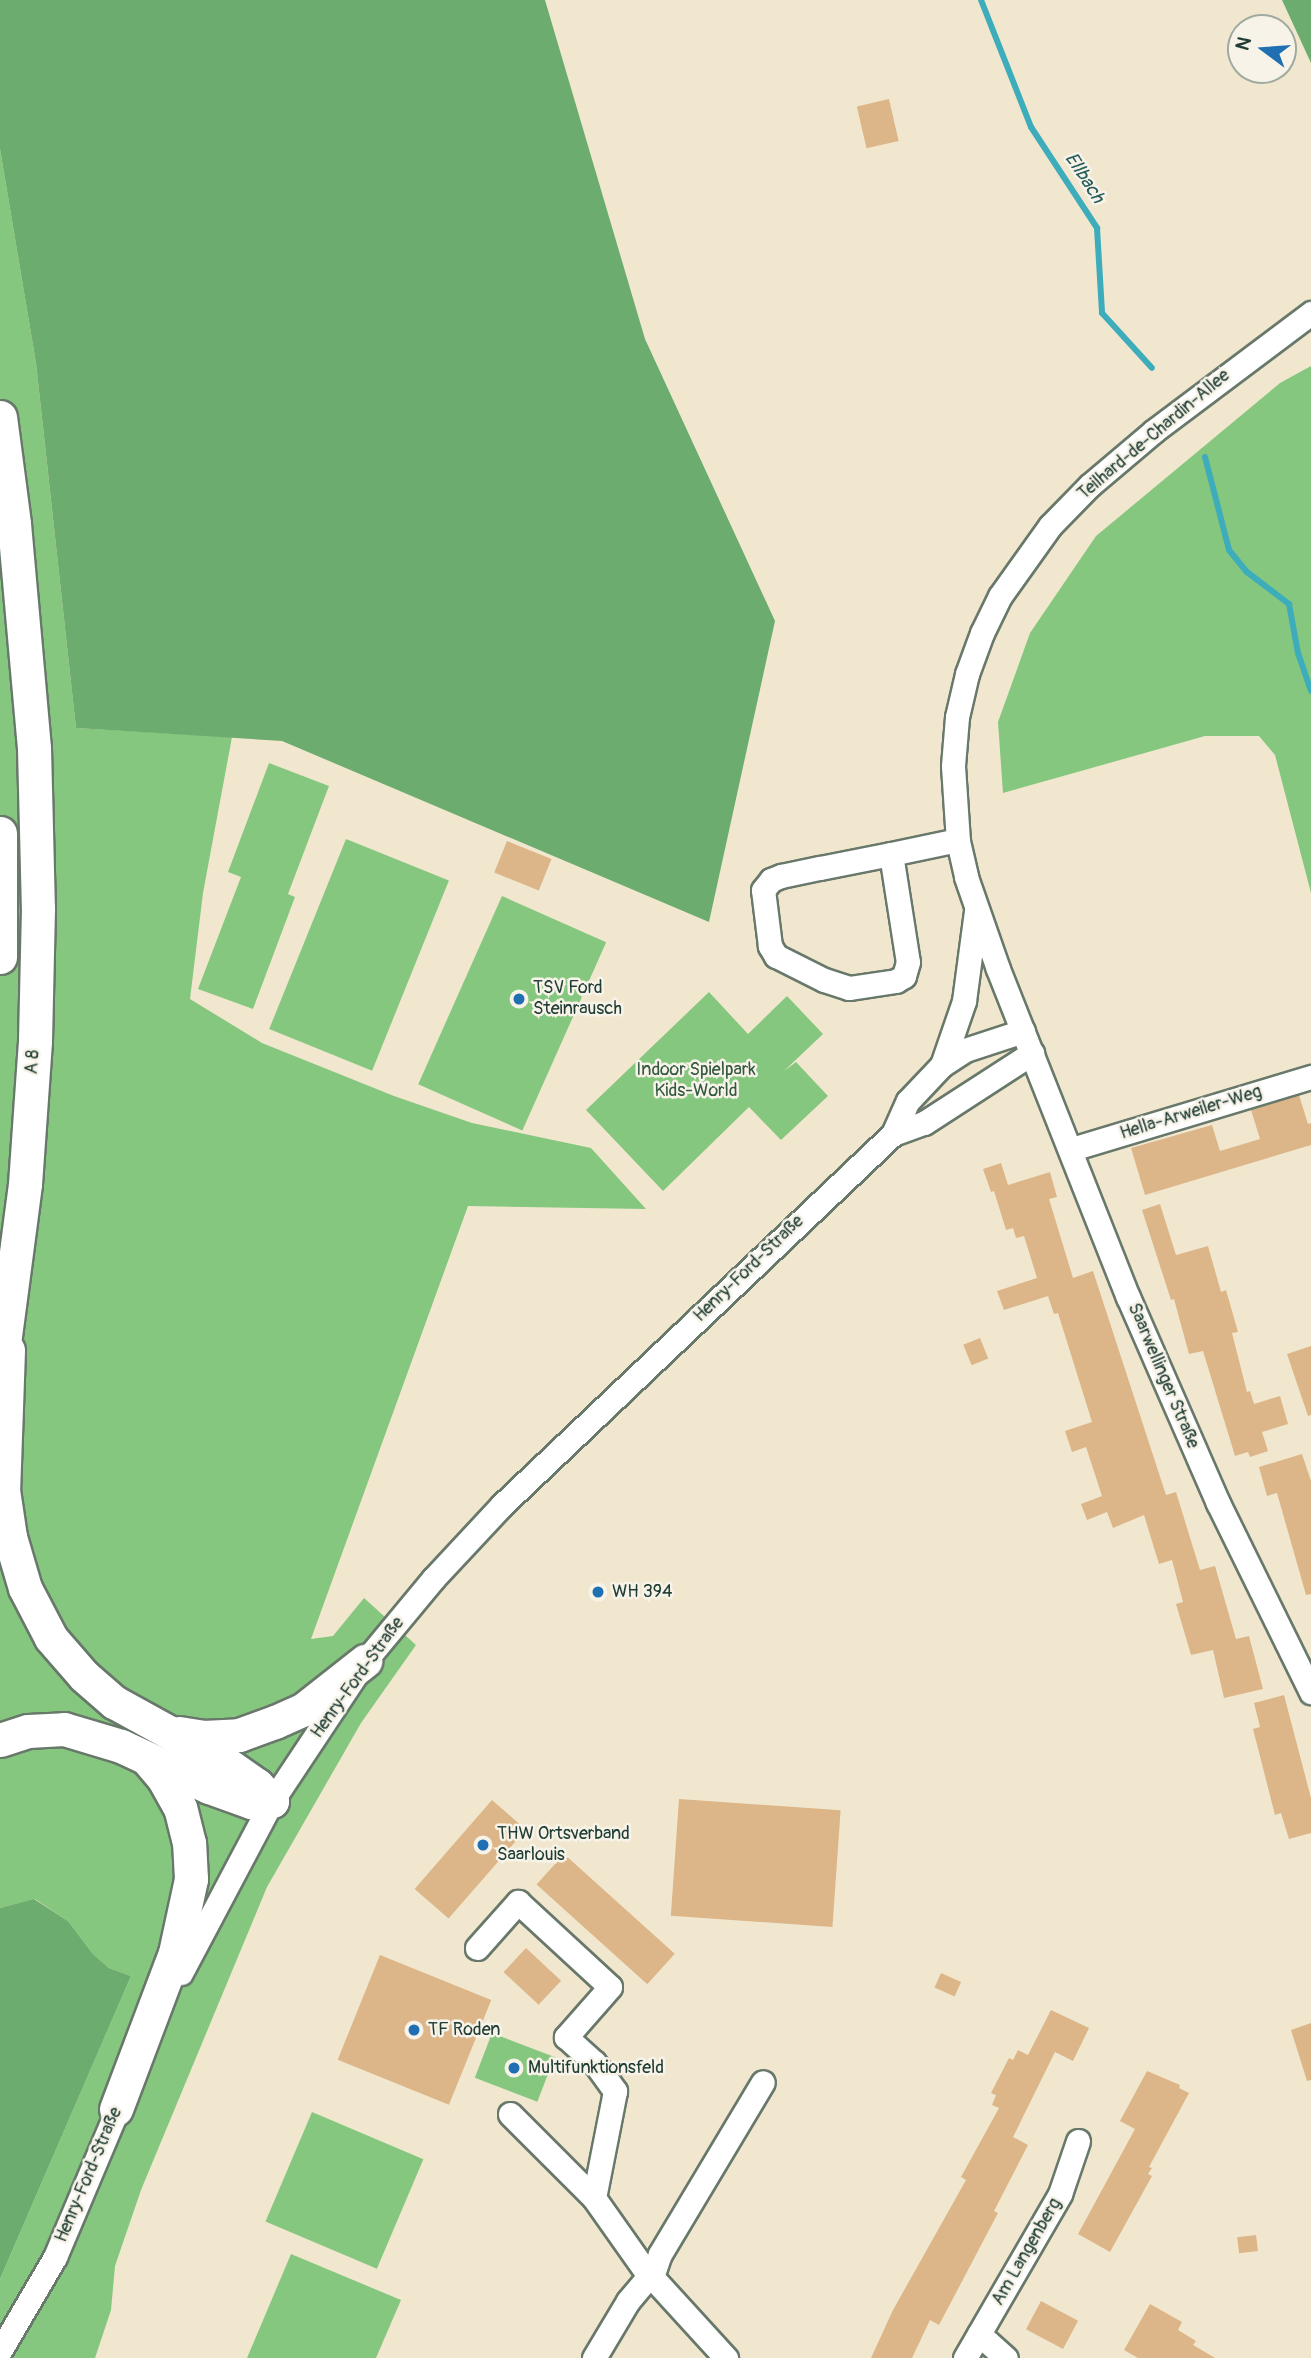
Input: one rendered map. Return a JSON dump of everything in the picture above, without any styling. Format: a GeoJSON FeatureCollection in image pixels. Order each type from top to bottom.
{"type":"FeatureCollection","features":[{"type":"Feature","properties":{"kind":"highway","name":"A 8"},"geometry":{"type":"LineString","coordinates":[[0,417],[14,524],[34,748],[37,908],[35,1041],[25,1184],[9,1324],[0,1374]]}},
{"type":"Feature","properties":{"kind":"highway"},"geometry":{"type":"LineString","coordinates":[[0,832],[0,957]]}},
{"type":"Feature","properties":{"kind":"highway"},"geometry":{"type":"LineString","coordinates":[[9,1324],[3,1490],[10,1537],[25,1588],[51,1638],[84,1676],[114,1702],[227,1764],[257,1785],[272,1801]]}},
{"type":"Feature","properties":{"kind":"highway"},"geometry":{"type":"LineString","coordinates":[[166,1730],[203,1737],[239,1735],[304,1709],[365,1661]]}},
{"type":"Feature","properties":{"kind":"highway"},"geometry":{"type":"LineString","coordinates":[[0,1740],[28,1731],[64,1729],[121,1746],[251,1802],[272,1801]]}},
{"type":"Feature","properties":{"kind":"highway"},"geometry":{"type":"LineString","coordinates":[[116,2109],[175,1953],[191,1879],[189,1843],[180,1808],[164,1779],[148,1759]]}},
{"type":"Feature","properties":{"kind":"street","name":"Teilhard-de-Chardin-Allee"},"geometry":{"type":"LineString","coordinates":[[1032,1053],[976,908],[958,840],[953,766],[957,717],[967,674],[1000,596],[1050,526],[1090,485],[1209,387],[1311,313]]}},
{"type":"Feature","properties":{"kind":"street"},"geometry":{"type":"LineString","coordinates":[[891,853],[908,962],[904,976],[849,988],[824,980],[776,956],[769,937],[763,890],[766,883],[780,876],[891,853],[958,840]]}},
{"type":"Feature","properties":{"kind":"street"},"geometry":{"type":"LineString","coordinates":[[942,1065],[964,1000],[976,908]]}},
{"type":"Feature","properties":{"kind":"street","name":"Henry-Ford-Straße"},"geometry":{"type":"LineString","coordinates":[[0,2351],[55,2257],[116,2109],[194,1945],[272,1801],[365,1661],[433,1580],[502,1505],[892,1134],[908,1101],[942,1065],[965,1050],[1023,1031]]}},
{"type":"Feature","properties":{"kind":"street","name":"Henry-Ford-Straße"},"geometry":{"type":"LineString","coordinates":[[892,1134],[924,1123],[1032,1053]]}},
{"type":"Feature","properties":{"kind":"street","name":"Saarwellinger Straße"},"geometry":{"type":"LineString","coordinates":[[1032,1053],[1128,1297],[1218,1503],[1311,1692]]}},
{"type":"Feature","properties":{"kind":"street","name":"Hella-Arweiler-Weg"},"geometry":{"type":"LineString","coordinates":[[1072,1149],[1311,1077]]}},
{"type":"Feature","properties":{"kind":"street"},"geometry":{"type":"LineString","coordinates":[[477,1948],[519,1902],[610,1987],[566,2037],[594,2062],[615,2091],[594,2199]]}},
{"type":"Feature","properties":{"kind":"street"},"geometry":{"type":"LineString","coordinates":[[594,2358],[628,2301],[650,2277],[660,2254],[763,2082]]}},
{"type":"Feature","properties":{"kind":"street"},"geometry":{"type":"LineString","coordinates":[[510,2113],[594,2199],[650,2277],[726,2358]]}},
{"type":"Feature","properties":{"kind":"street","name":"Am Langenberg"},"geometry":{"type":"LineString","coordinates":[[965,2358],[1060,2194],[1078,2141]]}},
{"type":"Feature","properties":{"kind":"street"},"geometry":{"type":"LineString","coordinates":[[979,2334],[1006,2358]]}},
{"type":"Feature","properties":{"kind":"green space"},"geometry":{"type":"Polygon","coordinates":[[[0,0],[545,0],[645,339],[775,621],[709,922],[282,741],[76,728],[36,363],[0,149],[0,0]]]}},
{"type":"Feature","properties":{"kind":"green space"},"geometry":{"type":"Polygon","coordinates":[[[1282,0],[1311,0],[1311,63],[1297,33],[1297,14],[1288,14],[1282,0]]]}},
{"type":"Feature","properties":{"kind":"green space"},"geometry":{"type":"Polygon","coordinates":[[[0,149],[36,363],[76,728],[232,737],[203,893],[190,999],[262,1043],[394,1096],[472,1123],[591,1148],[646,1209],[468,1206],[311,1639],[333,1636],[364,1598],[416,1645],[361,1723],[267,1887],[141,2190],[115,2266],[111,2310],[95,2358],[0,2358],[0,2279],[131,1976],[109,1968],[93,1954],[68,1921],[35,1899],[0,1908],[0,149]]]}},
{"type":"Feature","properties":{"kind":"green space"},"geometry":{"type":"Polygon","coordinates":[[[1311,366],[1311,893],[1275,755],[1259,736],[1205,736],[1003,793],[998,722],[1030,633],[1096,536],[1280,383],[1311,366]]]}},
{"type":"Feature","properties":{"kind":"green space"},"geometry":{"type":"Polygon","coordinates":[[[269,763],[329,786],[288,894],[295,897],[253,1009],[198,989],[241,877],[228,872],[269,763]]]}},
{"type":"Feature","properties":{"kind":"green space"},"geometry":{"type":"Polygon","coordinates":[[[346,839],[449,881],[372,1071],[269,1029],[346,839]]]}},
{"type":"Feature","properties":{"kind":"green space","name":"TSV Ford Steinrausch"},"geometry":{"type":"Polygon","coordinates":[[[502,896],[606,942],[522,1131],[418,1084],[502,896]]]}},
{"type":"Feature","properties":{"kind":"green space","name":"Indoor Spielpark Kids-World"},"geometry":{"type":"Polygon","coordinates":[[[709,992],[748,1034],[787,996],[823,1034],[784,1071],[796,1062],[828,1096],[781,1140],[749,1107],[663,1191],[586,1110],[709,992]]]}},
{"type":"Feature","properties":{"kind":"green space"},"geometry":{"type":"Polygon","coordinates":[[[34,1899],[68,1921],[93,1954],[109,1968],[131,1976],[0,2279],[0,1908],[34,1899]]]}},
{"type":"Feature","properties":{"kind":"green space","name":"Multifunktionsfeld"},"geometry":{"type":"Polygon","coordinates":[[[492,2033],[555,2057],[537,2102],[475,2078],[492,2033]]]}},
{"type":"Feature","properties":{"kind":"green space"},"geometry":{"type":"Polygon","coordinates":[[[312,2112],[423,2159],[377,2269],[266,2222],[312,2112]]]}},
{"type":"Feature","properties":{"kind":"green space"},"geometry":{"type":"Polygon","coordinates":[[[291,2254],[401,2300],[376,2358],[247,2358],[291,2254]]]}},
{"type":"Feature","properties":{"kind":"building"},"geometry":{"type":"Polygon","coordinates":[[[889,99],[899,141],[867,148],[857,106],[889,99]]]}},
{"type":"Feature","properties":{"kind":"building"},"geometry":{"type":"Polygon","coordinates":[[[507,841],[552,859],[539,891],[494,873],[507,841]]]}},
{"type":"Feature","properties":{"kind":"building"},"geometry":{"type":"Polygon","coordinates":[[[1299,1095],[1308,1124],[1311,1123],[1311,1145],[1145,1195],[1131,1148],[1212,1125],[1220,1151],[1260,1139],[1251,1110],[1299,1095]]]}},
{"type":"Feature","properties":{"kind":"building"},"geometry":{"type":"Polygon","coordinates":[[[1001,1163],[1008,1185],[1050,1172],[1057,1197],[1049,1199],[1073,1278],[1093,1271],[1166,1495],[1176,1492],[1200,1570],[1215,1566],[1236,1639],[1249,1636],[1263,1689],[1224,1698],[1213,1650],[1191,1655],[1176,1604],[1183,1602],[1172,1560],[1159,1564],[1144,1515],[1113,1528],[1107,1512],[1087,1520],[1081,1504],[1102,1496],[1086,1447],[1072,1452],[1065,1431],[1092,1422],[1058,1313],[1054,1314],[1048,1296],[1004,1310],[997,1291],[1037,1278],[1024,1236],[1016,1238],[1013,1228],[1006,1230],[994,1191],[991,1192],[983,1169],[1001,1163]]]}},
{"type":"Feature","properties":{"kind":"building"},"geometry":{"type":"Polygon","coordinates":[[[1160,1204],[1176,1255],[1208,1246],[1221,1292],[1226,1290],[1238,1332],[1232,1333],[1247,1392],[1250,1391],[1254,1404],[1280,1396],[1288,1424],[1262,1432],[1268,1451],[1250,1457],[1248,1452],[1235,1456],[1203,1351],[1189,1354],[1174,1299],[1171,1300],[1142,1210],[1160,1204]]]}},
{"type":"Feature","properties":{"kind":"building"},"geometry":{"type":"Polygon","coordinates":[[[980,1338],[988,1358],[972,1365],[963,1345],[980,1338]]]}},
{"type":"Feature","properties":{"kind":"building"},"geometry":{"type":"Polygon","coordinates":[[[1311,1346],[1311,1415],[1308,1416],[1287,1354],[1311,1346]]]}},
{"type":"Feature","properties":{"kind":"building"},"geometry":{"type":"Polygon","coordinates":[[[1302,1454],[1311,1481],[1311,1594],[1306,1595],[1277,1493],[1267,1496],[1259,1467],[1302,1454]]]}},
{"type":"Feature","properties":{"kind":"building"},"geometry":{"type":"Polygon","coordinates":[[[1284,1695],[1311,1798],[1311,1833],[1289,1839],[1281,1813],[1275,1815],[1253,1729],[1260,1727],[1254,1703],[1284,1695]]]}},
{"type":"Feature","properties":{"kind":"building"},"geometry":{"type":"Polygon","coordinates":[[[679,1799],[841,1810],[832,1927],[671,1916],[679,1799]]]}},
{"type":"Feature","properties":{"kind":"building","name":"THW Ortsverband Saarlouis"},"geometry":{"type":"Polygon","coordinates":[[[492,1800],[526,1830],[449,1919],[415,1889],[492,1800]]]}},
{"type":"Feature","properties":{"kind":"building"},"geometry":{"type":"Polygon","coordinates":[[[564,1854],[675,1954],[647,1984],[537,1884],[564,1854]]]}},
{"type":"Feature","properties":{"kind":"building"},"geometry":{"type":"Polygon","coordinates":[[[526,1948],[561,1981],[539,2005],[503,1972],[526,1948]]]}},
{"type":"Feature","properties":{"kind":"building","name":"TF Roden"},"geometry":{"type":"Polygon","coordinates":[[[380,1955],[491,2000],[449,2105],[338,2060],[380,1955]]]}},
{"type":"Feature","properties":{"kind":"building"},"geometry":{"type":"Polygon","coordinates":[[[941,1973],[961,1982],[955,1997],[934,1988],[941,1973]]]}},
{"type":"Feature","properties":{"kind":"building"},"geometry":{"type":"Polygon","coordinates":[[[1051,2010],[1089,2028],[1073,2061],[1055,2052],[1013,2137],[1028,2145],[994,2211],[998,2213],[939,2325],[930,2320],[912,2358],[871,2358],[893,2310],[966,2180],[961,2177],[999,2108],[992,2105],[996,2095],[991,2093],[1009,2058],[1013,2060],[1018,2050],[1028,2055],[1051,2010]]]}},
{"type":"Feature","properties":{"kind":"building"},"geometry":{"type":"Polygon","coordinates":[[[1311,2023],[1311,2080],[1307,2081],[1291,2030],[1311,2023]]]}},
{"type":"Feature","properties":{"kind":"building"},"geometry":{"type":"Polygon","coordinates":[[[1147,2071],[1180,2085],[1179,2088],[1189,2093],[1149,2167],[1152,2168],[1148,2174],[1152,2176],[1110,2252],[1078,2234],[1135,2129],[1120,2121],[1147,2071]]]}},
{"type":"Feature","properties":{"kind":"building"},"geometry":{"type":"Polygon","coordinates":[[[1256,2235],[1258,2251],[1239,2253],[1237,2237],[1256,2235]]]}},
{"type":"Feature","properties":{"kind":"building"},"geometry":{"type":"Polygon","coordinates":[[[1041,2301],[1078,2321],[1063,2349],[1026,2329],[1041,2301]]]}},
{"type":"Feature","properties":{"kind":"building"},"geometry":{"type":"Polygon","coordinates":[[[1150,2304],[1182,2322],[1178,2330],[1196,2341],[1193,2345],[1215,2358],[1138,2358],[1124,2350],[1150,2304]]]}},
{"type":"Feature","properties":{"kind":"waterway","name":"Ellbach"},"geometry":{"type":"LineString","coordinates":[[981,0],[1031,127],[1097,228],[1102,313],[1152,368]]}},
{"type":"Feature","properties":{"kind":"waterway","name":"Ellbach"},"geometry":{"type":"LineString","coordinates":[[1205,457],[1229,550],[1247,572],[1289,604],[1298,653],[1311,691]]}},
{"type":"Feature","properties":{"kind":"place","name":"TSV Ford Steinrausch"},"geometry":{"type":"Point","coordinates":[519,999]}},
{"type":"Feature","properties":{"kind":"place","name":"WH 394"},"geometry":{"type":"Point","coordinates":[598,1592]}},
{"type":"Feature","properties":{"kind":"place","name":"THW Ortsverband Saarlouis"},"geometry":{"type":"Point","coordinates":[483,1845]}},
{"type":"Feature","properties":{"kind":"place","name":"TF Roden"},"geometry":{"type":"Point","coordinates":[414,2030]}},
{"type":"Feature","properties":{"kind":"place","name":"Multifunktionsfeld"},"geometry":{"type":"Point","coordinates":[514,2068]}}]}
